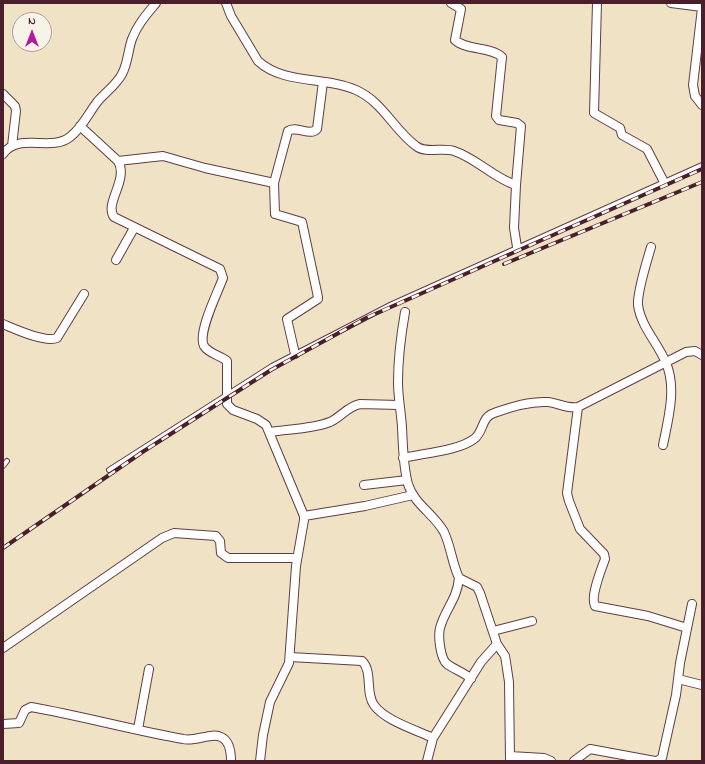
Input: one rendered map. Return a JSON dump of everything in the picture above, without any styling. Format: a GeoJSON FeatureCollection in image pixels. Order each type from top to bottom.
{"type":"FeatureCollection","features":[{"type":"Feature","properties":{"kind":"street"},"geometry":{"type":"LineString","coordinates":[[3,154],[17,143],[47,143],[66,140],[80,126],[98,101],[122,74],[132,39],[138,27],[156,3]]}},
{"type":"Feature","properties":{"kind":"street"},"geometry":{"type":"LineString","coordinates":[[226,3],[231,16],[258,61],[263,66],[272,71],[292,77],[349,88],[365,95],[376,103],[408,139],[419,148],[454,151],[516,185]]}},
{"type":"Feature","properties":{"kind":"street"},"geometry":{"type":"LineString","coordinates":[[451,3],[461,9],[455,40],[461,44],[496,53],[502,57],[496,116],[499,120],[517,123],[520,126],[514,228],[517,248]]}},
{"type":"Feature","properties":{"kind":"street"},"geometry":{"type":"LineString","coordinates":[[597,3],[594,113],[620,128],[622,135],[647,149],[664,182]]}},
{"type":"Feature","properties":{"kind":"street"},"geometry":{"type":"LineString","coordinates":[[671,3],[702,8],[693,85],[695,96],[702,106]]}},
{"type":"Feature","properties":{"kind":"street"},"geometry":{"type":"LineString","coordinates":[[295,354],[287,319],[318,299],[318,297],[302,222],[275,214],[274,183],[288,131],[293,129],[312,132],[317,129],[323,82]]}},
{"type":"Feature","properties":{"kind":"street"},"geometry":{"type":"LineString","coordinates":[[3,94],[15,106],[16,110],[12,146]]}},
{"type":"Feature","properties":{"kind":"street"},"geometry":{"type":"LineString","coordinates":[[80,126],[118,161],[121,171],[120,182],[111,207],[111,213],[114,217],[220,269],[223,274],[223,278],[203,329],[202,340],[209,352],[227,361],[227,404],[233,410],[257,419],[266,425],[304,516],[297,558],[289,663],[270,702],[263,735],[260,761]]}},
{"type":"Feature","properties":{"kind":"street"},"geometry":{"type":"LineString","coordinates":[[118,161],[163,156],[205,168],[274,183]]}},
{"type":"Feature","properties":{"kind":"street"},"geometry":{"type":"LineString","coordinates":[[116,260],[134,228]]}},
{"type":"Feature","properties":{"kind":"street"},"geometry":{"type":"LineString","coordinates":[[651,248],[638,305],[644,324],[666,363],[669,379],[669,414],[663,445]]}},
{"type":"Feature","properties":{"kind":"street"},"geometry":{"type":"LineString","coordinates":[[3,324],[53,340],[57,338],[84,294]]}},
{"type":"Feature","properties":{"kind":"street"},"geometry":{"type":"LineString","coordinates":[[405,312],[399,361],[399,405],[407,480],[413,495],[421,506],[433,516],[443,532],[450,547],[452,562],[459,578],[457,594],[442,623],[439,635],[443,659],[447,663],[464,672],[471,679]]}},
{"type":"Feature","properties":{"kind":"street"},"geometry":{"type":"LineString","coordinates":[[404,458],[455,447],[470,442],[478,435],[488,415],[522,405],[544,402],[567,407],[578,407],[690,351],[702,355]]}},
{"type":"Feature","properties":{"kind":"street"},"geometry":{"type":"LineString","coordinates":[[270,432],[324,424],[337,418],[355,405],[399,405]]}},
{"type":"Feature","properties":{"kind":"street"},"geometry":{"type":"LineString","coordinates":[[578,407],[567,493],[580,530],[604,554],[605,559],[593,597],[594,603],[596,606],[648,616],[687,628]]}},
{"type":"Feature","properties":{"kind":"street"},"geometry":{"type":"LineString","coordinates":[[364,485],[407,480]]}},
{"type":"Feature","properties":{"kind":"street"},"geometry":{"type":"LineString","coordinates":[[304,516],[365,506],[413,495]]}},
{"type":"Feature","properties":{"kind":"street"},"geometry":{"type":"LineString","coordinates":[[3,648],[162,538],[174,533],[216,536],[220,541],[221,553],[228,558],[297,558]]}},
{"type":"Feature","properties":{"kind":"street"},"geometry":{"type":"LineString","coordinates":[[459,578],[477,587],[497,644],[505,656],[507,669],[510,758],[544,758],[551,761]]}},
{"type":"Feature","properties":{"kind":"street"},"geometry":{"type":"LineString","coordinates":[[574,761],[590,749],[656,761],[662,758],[692,604]]}},
{"type":"Feature","properties":{"kind":"street"},"geometry":{"type":"LineString","coordinates":[[493,631],[532,621]]}},
{"type":"Feature","properties":{"kind":"street"},"geometry":{"type":"LineString","coordinates":[[427,761],[433,738],[481,662],[497,644]]}},
{"type":"Feature","properties":{"kind":"street"},"geometry":{"type":"LineString","coordinates":[[290,657],[362,661],[365,665],[370,695],[374,705],[386,716],[433,738]]}},
{"type":"Feature","properties":{"kind":"street"},"geometry":{"type":"LineString","coordinates":[[138,729],[149,669]]}},
{"type":"Feature","properties":{"kind":"street"},"geometry":{"type":"LineString","coordinates":[[678,679],[702,685]]}},
{"type":"Feature","properties":{"kind":"street"},"geometry":{"type":"LineString","coordinates":[[3,724],[19,723],[25,710],[31,706],[185,740],[202,739],[209,736],[221,736],[230,749],[231,761]]}},
{"type":"Feature","properties":{"kind":"lane"},"geometry":{"type":"LineString","coordinates":[[109,470],[227,394],[295,354],[392,304],[702,165]]}},
{"type":"Feature","properties":{"kind":"lane"},"geometry":{"type":"LineString","coordinates":[[3,466],[7,461]]}},
{"type":"Feature","properties":{"kind":"railway"},"geometry":{"type":"LineString","coordinates":[[3,548],[144,451],[271,370],[366,318],[702,169]]}},
{"type":"Feature","properties":{"kind":"railway"},"geometry":{"type":"LineString","coordinates":[[504,264],[702,182]]}}]}
